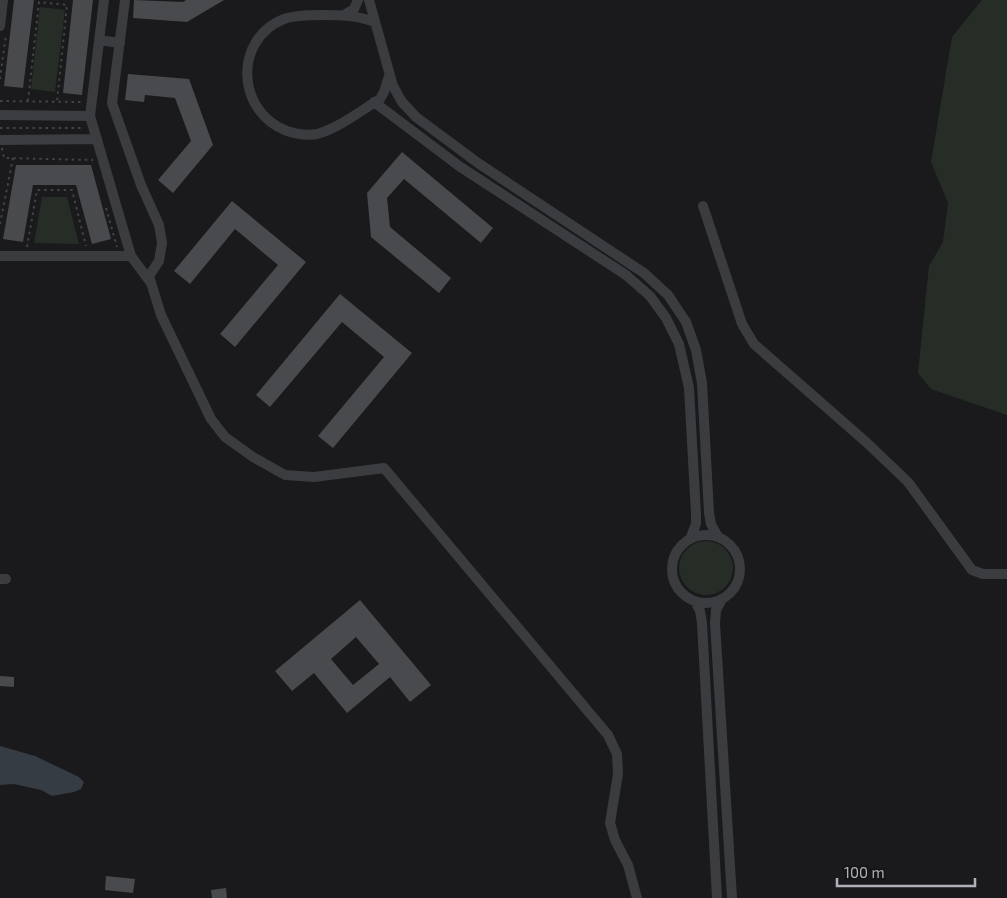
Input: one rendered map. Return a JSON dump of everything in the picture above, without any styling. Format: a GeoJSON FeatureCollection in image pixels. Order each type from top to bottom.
{"type":"FeatureCollection","features":[{"type":"Feature","properties":{"kind":"street"},"geometry":{"type":"LineString","coordinates":[[3,0],[3,28]]}},
{"type":"Feature","properties":{"kind":"street"},"geometry":{"type":"LineString","coordinates":[[104,0],[90,116],[131,256],[151,284]]}},
{"type":"Feature","properties":{"kind":"street"},"geometry":{"type":"LineString","coordinates":[[125,0],[112,103],[141,185],[159,225],[162,243],[159,261],[149,276],[151,284],[161,315],[211,419],[225,437],[252,457],[284,474],[314,477],[384,468],[608,735],[617,754],[618,774],[610,823],[614,840],[628,865],[637,898]]}},
{"type":"Feature","properties":{"kind":"street"},"geometry":{"type":"LineString","coordinates":[[344,15],[354,9],[358,0]]}},
{"type":"Feature","properties":{"kind":"street"},"geometry":{"type":"LineString","coordinates":[[369,0],[393,86],[402,102],[416,117],[478,163],[644,273],[668,295],[686,322],[696,350],[702,382],[709,513],[711,524],[718,537]]}},
{"type":"Feature","properties":{"kind":"street"},"geometry":{"type":"LineString","coordinates":[[374,22],[361,17],[344,15],[306,15],[284,19],[268,28],[255,43],[248,62],[247,79],[251,97],[261,114],[277,127],[294,134],[314,134],[330,130],[380,99],[390,76]]}},
{"type":"Feature","properties":{"kind":"street"},"geometry":{"type":"LineString","coordinates":[[99,40],[120,42]]}},
{"type":"Feature","properties":{"kind":"street"},"geometry":{"type":"LineString","coordinates":[[374,102],[459,166],[626,275],[650,296],[666,318],[679,344],[689,388],[696,514],[696,524],[690,539]]}},
{"type":"Feature","properties":{"kind":"street"},"geometry":{"type":"LineString","coordinates":[[0,115],[90,116]]}},
{"type":"Feature","properties":{"kind":"street"},"geometry":{"type":"LineString","coordinates":[[1,140],[97,139]]}},
{"type":"Feature","properties":{"kind":"street"},"geometry":{"type":"LineString","coordinates":[[703,206],[742,324],[754,344],[866,442],[908,482],[972,570],[984,574],[1007,574]]}},
{"type":"Feature","properties":{"kind":"street"},"geometry":{"type":"LineString","coordinates":[[0,256],[131,256]]}},
{"type":"Feature","properties":{"kind":"street"},"geometry":{"type":"LineString","coordinates":[[704,535],[718,537],[724,540],[738,556],[740,570],[737,583],[733,590],[722,598],[709,602],[695,601],[688,598],[678,588],[673,575],[673,561],[684,543],[690,539],[704,535]]}},
{"type":"Feature","properties":{"kind":"street"},"geometry":{"type":"LineString","coordinates":[[722,598],[716,610],[715,623],[730,892],[732,898]]}},
{"type":"Feature","properties":{"kind":"street"},"geometry":{"type":"LineString","coordinates":[[695,601],[700,611],[702,623],[717,898]]}},
{"type":"Feature","properties":{"kind":"path"},"geometry":{"type":"LineString","coordinates":[[28,101],[39,2],[68,5],[57,102]]}},
{"type":"Feature","properties":{"kind":"path"},"geometry":{"type":"LineString","coordinates":[[0,79],[3,28]]}},
{"type":"Feature","properties":{"kind":"path"},"geometry":{"type":"LineString","coordinates":[[0,101],[84,102]]}},
{"type":"Feature","properties":{"kind":"path"},"geometry":{"type":"LineString","coordinates":[[94,127],[0,127],[4,158],[92,159],[95,168]]}},
{"type":"Feature","properties":{"kind":"path"},"geometry":{"type":"LineString","coordinates":[[0,224],[13,158]]}},
{"type":"Feature","properties":{"kind":"path"},"geometry":{"type":"LineString","coordinates":[[27,247],[37,190],[72,190],[87,248]]}},
{"type":"Feature","properties":{"kind":"path"},"geometry":{"type":"LineString","coordinates":[[105,204],[119,256]]}},
{"type":"Feature","properties":{"kind":"shaded area"},"geometry":{"type":"Polygon","coordinates":[[[982,0],[1007,0],[1007,415],[931,389],[918,373],[929,266],[943,242],[948,203],[931,162],[952,37],[982,0]]]}},
{"type":"Feature","properties":{"kind":"shaded area"},"geometry":{"type":"Polygon","coordinates":[[[40,7],[65,10],[55,92],[31,89],[40,7]]]}},
{"type":"Feature","properties":{"kind":"shaded area"},"geometry":{"type":"Polygon","coordinates":[[[42,197],[67,197],[79,244],[34,243],[42,197]]]}},
{"type":"Feature","properties":{"kind":"shaded area"},"geometry":{"type":"Polygon","coordinates":[[[706,541],[716,543],[725,549],[731,558],[733,568],[731,578],[725,587],[716,593],[706,595],[696,593],[687,587],[681,578],[679,568],[681,558],[687,549],[696,543],[706,541]]]}},
{"type":"Feature","properties":{"kind":"shaded area"},"geometry":{"type":"Polygon","coordinates":[[[0,746],[35,756],[79,777],[84,782],[81,789],[52,796],[41,790],[14,784],[0,785],[0,746]]]}},
{"type":"Feature","properties":{"kind":"building"},"geometry":{"type":"Polygon","coordinates":[[[14,0],[34,0],[23,88],[4,86],[14,0]]]}},
{"type":"Feature","properties":{"kind":"building"},"geometry":{"type":"Polygon","coordinates":[[[73,0],[93,0],[82,95],[63,93],[73,0]]]}},
{"type":"Feature","properties":{"kind":"building"},"geometry":{"type":"Polygon","coordinates":[[[134,0],[183,2],[186,0],[224,0],[187,22],[133,18],[134,0]]]}},
{"type":"Feature","properties":{"kind":"building"},"geometry":{"type":"Polygon","coordinates":[[[128,74],[189,79],[213,145],[173,193],[158,180],[191,141],[175,98],[145,95],[144,102],[125,100],[128,74]]]}},
{"type":"Feature","properties":{"kind":"building"},"geometry":{"type":"Polygon","coordinates":[[[402,152],[493,228],[481,243],[404,179],[387,198],[390,227],[451,278],[439,293],[371,237],[367,193],[402,152]]]}},
{"type":"Feature","properties":{"kind":"building"},"geometry":{"type":"Polygon","coordinates":[[[16,165],[91,165],[111,239],[92,244],[76,185],[33,185],[23,242],[3,239],[16,165]]]}},
{"type":"Feature","properties":{"kind":"building"},"geometry":{"type":"Polygon","coordinates":[[[232,201],[306,262],[235,347],[220,334],[278,265],[235,229],[190,284],[174,271],[232,201]]]}},
{"type":"Feature","properties":{"kind":"building"},"geometry":{"type":"Polygon","coordinates":[[[340,294],[412,353],[333,448],[318,436],[384,357],[342,322],[270,407],[256,395],[340,294]]]}},
{"type":"Feature","properties":{"kind":"building"},"geometry":{"type":"Polygon","coordinates":[[[360,600],[431,685],[410,702],[390,677],[347,713],[314,673],[292,691],[275,671],[360,600]],[[356,637],[331,659],[353,685],[379,664],[356,637]]]}},
{"type":"Feature","properties":{"kind":"building"},"geometry":{"type":"Polygon","coordinates":[[[0,676],[14,677],[14,687],[0,686],[0,676]]]}},
{"type":"Feature","properties":{"kind":"building"},"geometry":{"type":"Polygon","coordinates":[[[106,876],[135,879],[133,893],[105,890],[106,876]]]}},
{"type":"Feature","properties":{"kind":"building"},"geometry":{"type":"Polygon","coordinates":[[[226,888],[227,898],[212,898],[211,890],[226,888]]]}}]}
